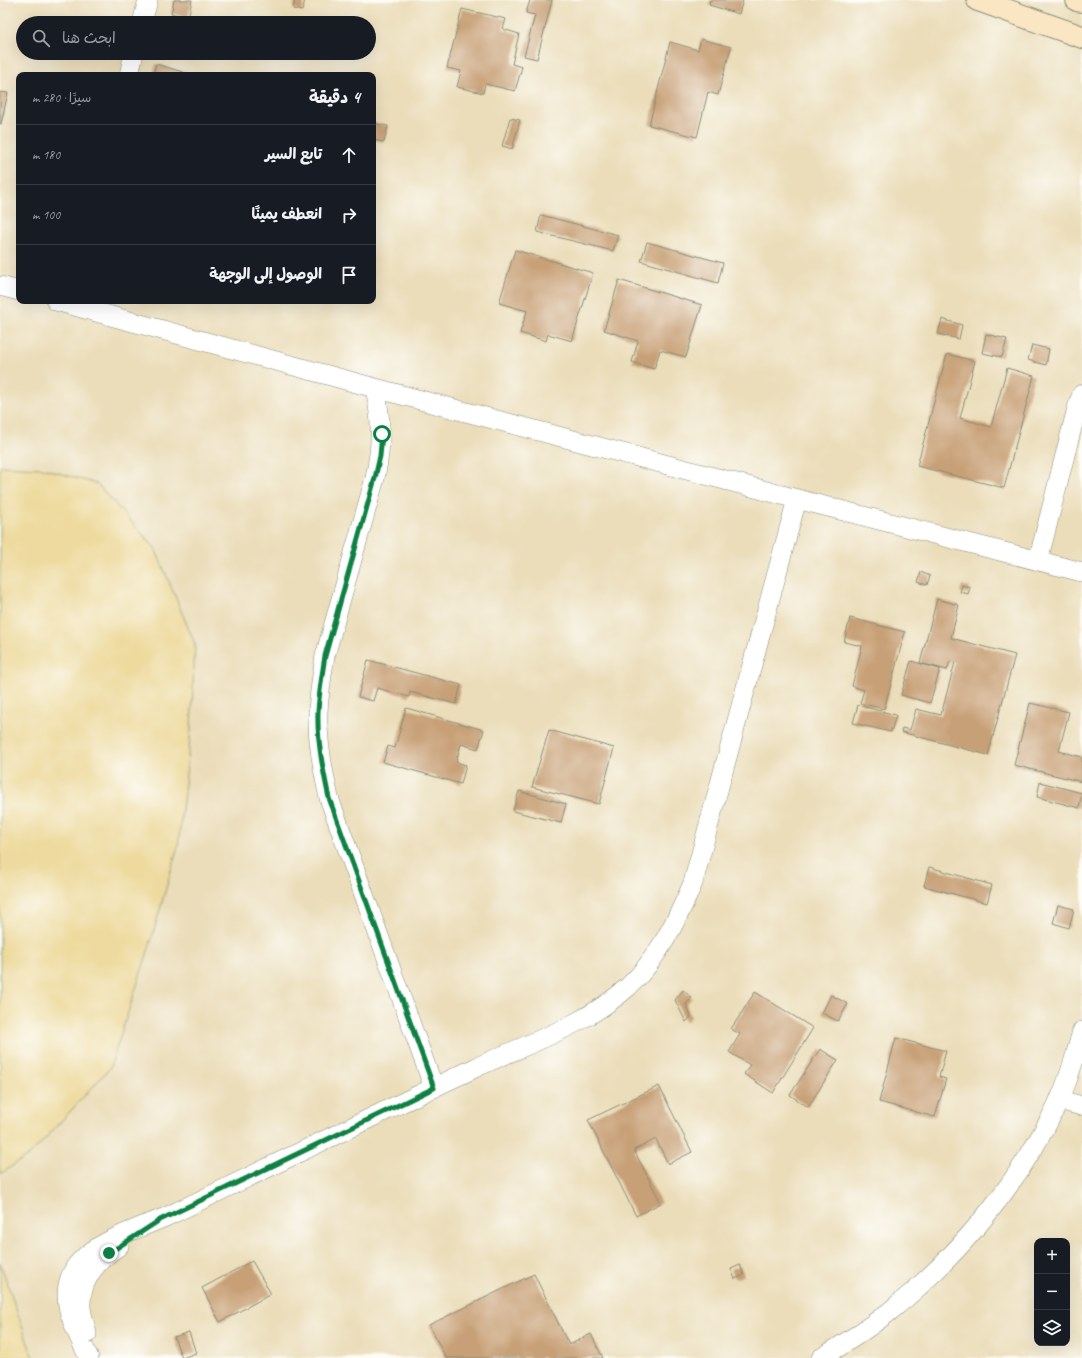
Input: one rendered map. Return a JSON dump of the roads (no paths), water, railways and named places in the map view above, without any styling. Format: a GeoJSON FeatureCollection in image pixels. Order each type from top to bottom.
{"type":"FeatureCollection","features":[{"type":"Feature","properties":{"kind":"street"},"geometry":{"type":"LineString","coordinates":[[144,16],[148,0]]}},
{"type":"Feature","properties":{"kind":"street"},"geometry":{"type":"LineString","coordinates":[[978,0],[1082,37]]}},
{"type":"Feature","properties":{"kind":"street"},"geometry":{"type":"LineString","coordinates":[[1077,0],[1082,1]]}},
{"type":"Feature","properties":{"kind":"street"},"geometry":{"type":"LineString","coordinates":[[129,72],[132,60]]}},
{"type":"Feature","properties":{"kind":"street"},"geometry":{"type":"LineString","coordinates":[[0,286],[16,290]]}},
{"type":"Feature","properties":{"kind":"street"},"geometry":{"type":"LineString","coordinates":[[72,304],[375,388],[1082,572]]}},
{"type":"Feature","properties":{"kind":"street"},"geometry":{"type":"LineString","coordinates":[[375,388],[380,411],[382,434],[380,456],[325,656],[320,685],[318,713],[319,742],[329,798],[434,1088]]}},
{"type":"Feature","properties":{"kind":"street"},"geometry":{"type":"LineString","coordinates":[[1038,561],[1077,408],[1082,394]]}},
{"type":"Feature","properties":{"kind":"street"},"geometry":{"type":"LineString","coordinates":[[89,1358],[68,1309],[66,1296],[72,1271],[80,1260],[90,1251],[160,1220],[478,1067],[555,1034],[593,1012],[629,986],[649,963],[666,938],[681,911],[695,876],[797,499]]}},
{"type":"Feature","properties":{"kind":"street"},"geometry":{"type":"LineString","coordinates":[[821,1358],[888,1313],[920,1285],[951,1255],[1001,1197],[1038,1140],[1059,1100],[1082,1032]]}},
{"type":"Feature","properties":{"kind":"street"},"geometry":{"type":"LineString","coordinates":[[1059,1100],[1082,1106]]}},
{"type":"Feature","properties":{"kind":"street"},"geometry":{"type":"LineString","coordinates":[[93,1358],[81,1306],[82,1294],[91,1271],[99,1261],[109,1253],[160,1220]]}}]}
